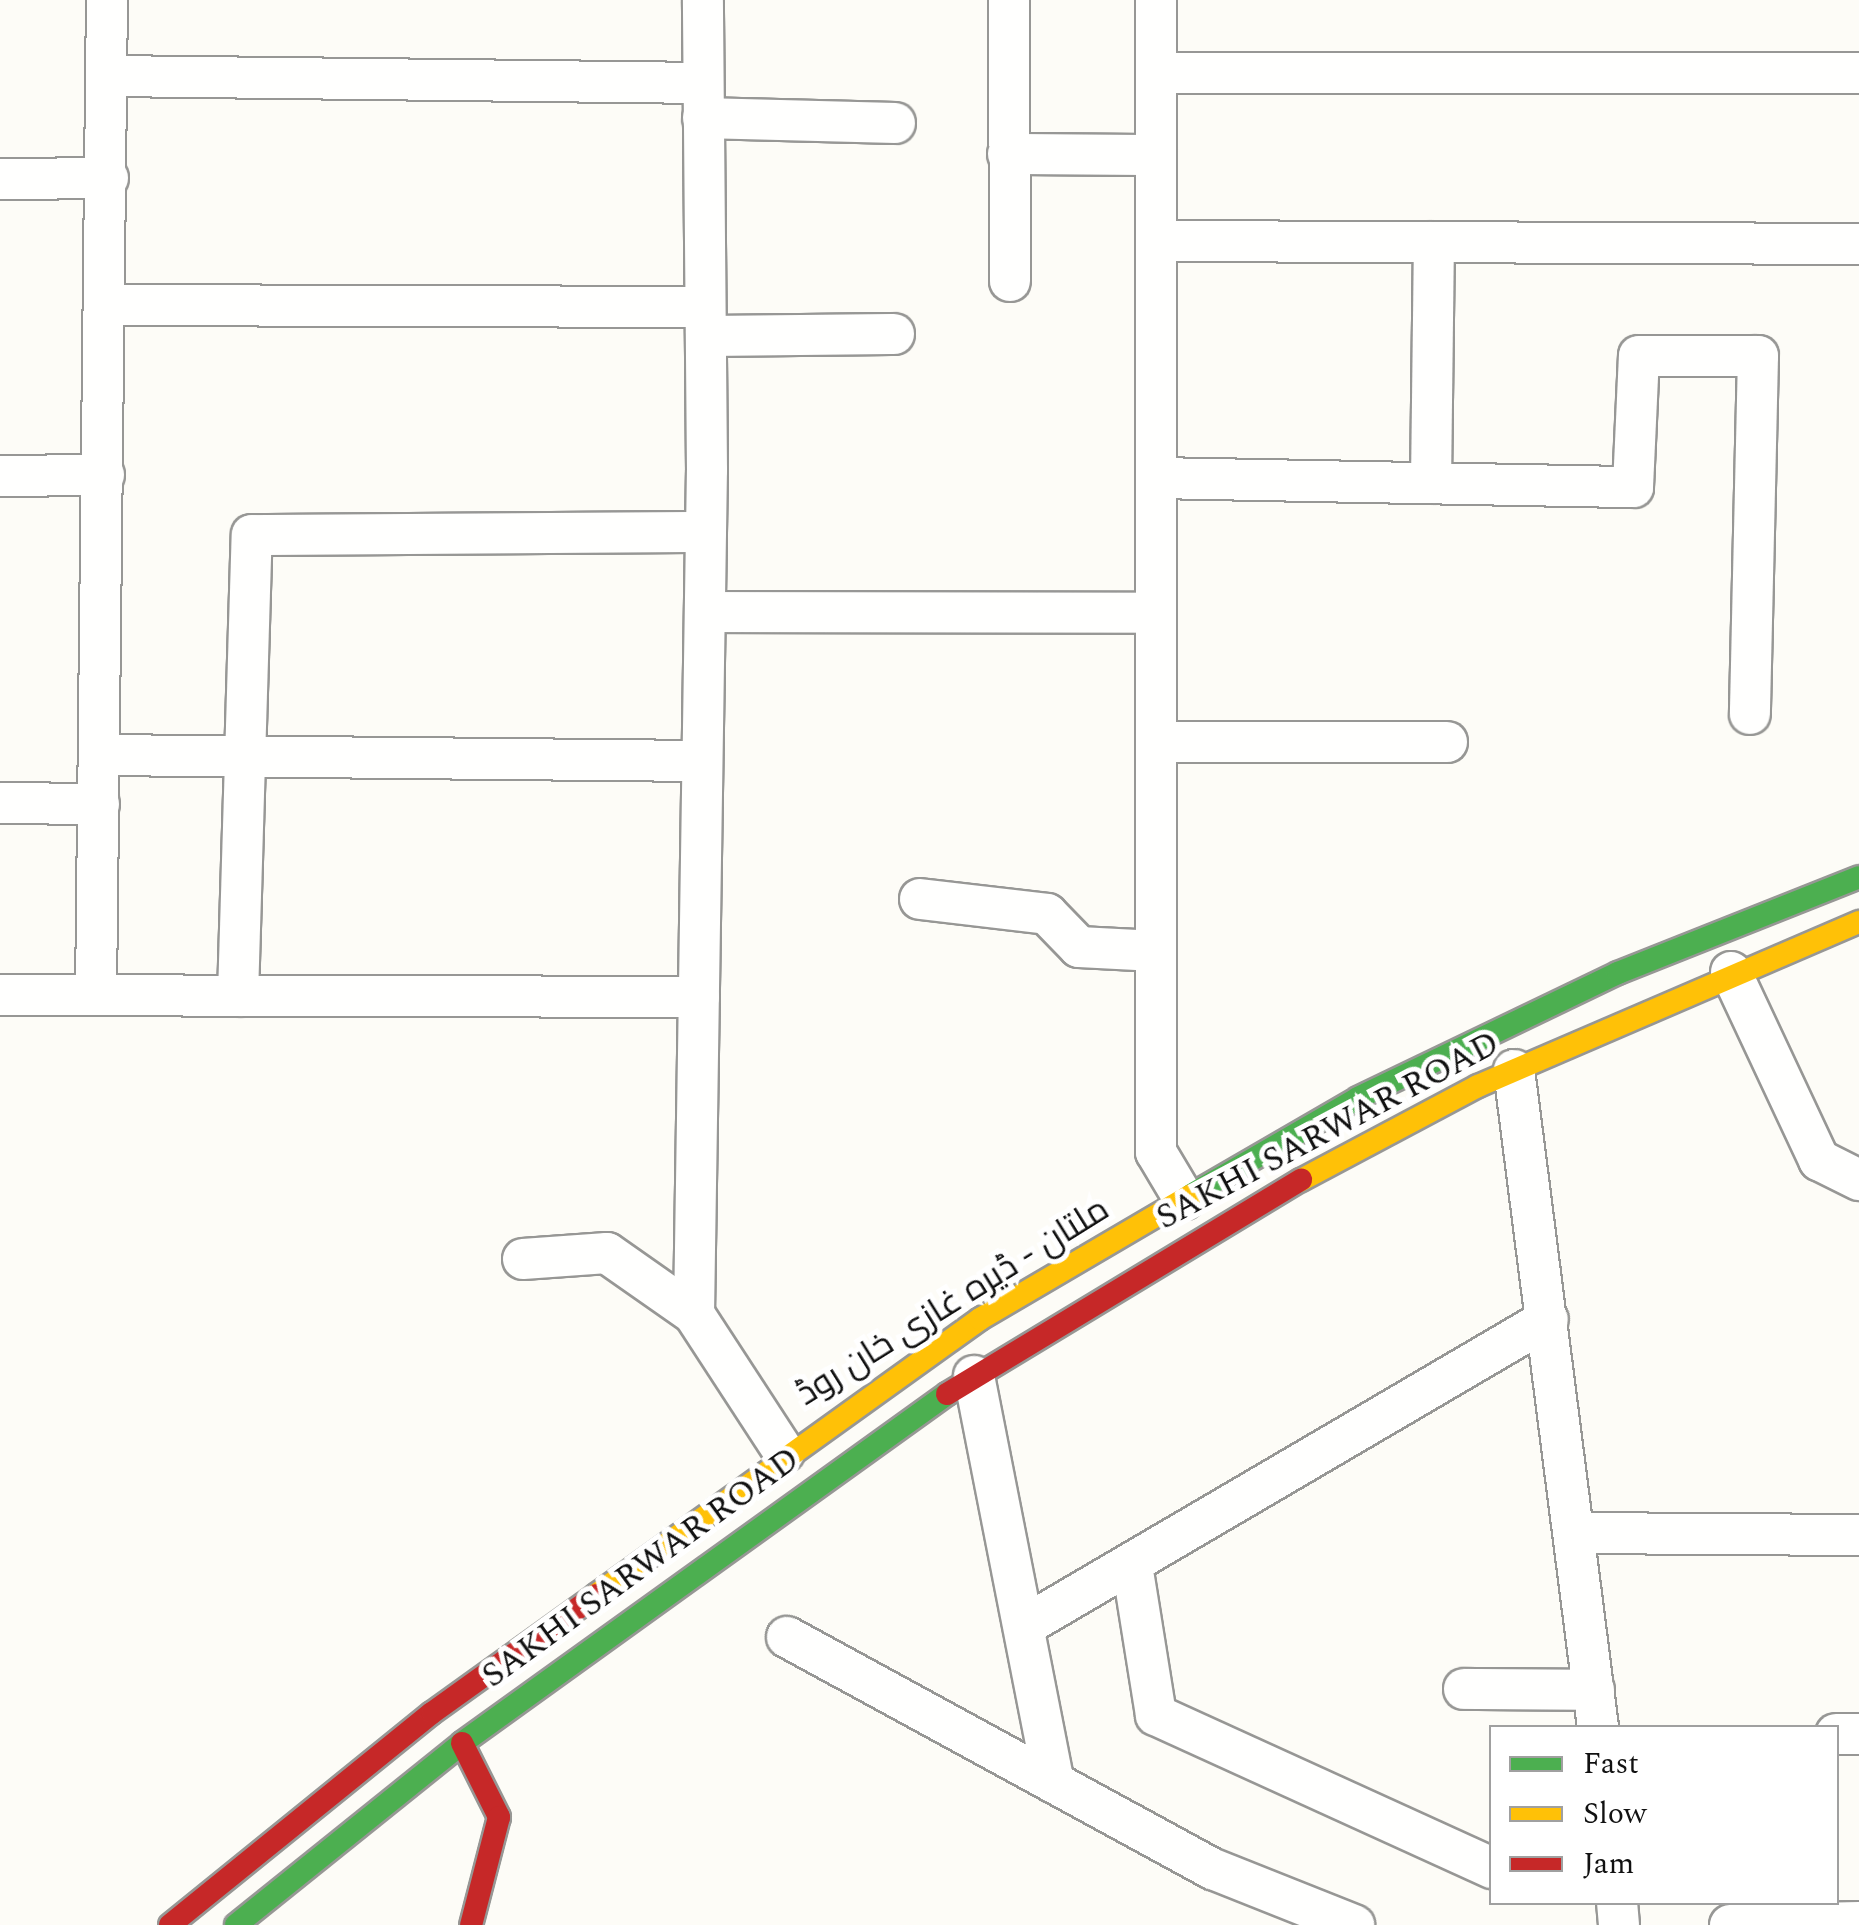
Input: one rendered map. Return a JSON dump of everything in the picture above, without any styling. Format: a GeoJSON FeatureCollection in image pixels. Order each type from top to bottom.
{"type":"FeatureCollection","features":[{"type":"Feature","properties":{"kind":"main road","name":"ملتان - ڈیرہ غازی خان روڈ"},"geometry":{"type":"LineString","coordinates":[[170,1925],[432,1713],[784,1452],[980,1318],[1358,1098],[1618,973],[1859,877]]}},
{"type":"Feature","properties":{"kind":"main road","name":"SAKHI SARWAR ROAD"},"geometry":{"type":"LineString","coordinates":[[236,1925],[462,1743],[974,1376],[1382,1136],[1514,1070],[1731,972],[1859,922]]}},
{"type":"Feature","properties":{"kind":"main road"},"geometry":{"type":"LineString","coordinates":[[1358,1098],[1382,1136]]}},
{"type":"Feature","properties":{"kind":"main road"},"geometry":{"type":"LineString","coordinates":[[462,1743],[483,1770],[499,1817],[472,1925]]}},
{"type":"Feature","properties":{"kind":"street"},"geometry":{"type":"LineString","coordinates":[[96,996],[107,0]]}},
{"type":"Feature","properties":{"kind":"street"},"geometry":{"type":"LineString","coordinates":[[694,1314],[706,532],[702,0]]}},
{"type":"Feature","properties":{"kind":"street"},"geometry":{"type":"LineString","coordinates":[[1009,0],[1010,282]]}},
{"type":"Feature","properties":{"kind":"street"},"geometry":{"type":"LineString","coordinates":[[1156,0],[1156,1152],[1184,1199]]}},
{"type":"Feature","properties":{"kind":"street"},"geometry":{"type":"LineString","coordinates":[[1156,73],[1859,72]]}},
{"type":"Feature","properties":{"kind":"street"},"geometry":{"type":"LineString","coordinates":[[108,76],[704,101],[895,122]]}},
{"type":"Feature","properties":{"kind":"street"},"geometry":{"type":"LineString","coordinates":[[1008,154],[1156,155]]}},
{"type":"Feature","properties":{"kind":"street"},"geometry":{"type":"LineString","coordinates":[[0,178],[108,178]]}},
{"type":"Feature","properties":{"kind":"street"},"geometry":{"type":"LineString","coordinates":[[1156,241],[1859,244]]}},
{"type":"Feature","properties":{"kind":"street"},"geometry":{"type":"LineString","coordinates":[[1431,483],[1434,242]]}},
{"type":"Feature","properties":{"kind":"street"},"geometry":{"type":"LineString","coordinates":[[106,305],[706,322],[894,334]]}},
{"type":"Feature","properties":{"kind":"street"},"geometry":{"type":"LineString","coordinates":[[1156,478],[1634,487],[1639,356],[1758,356],[1750,714]]}},
{"type":"Feature","properties":{"kind":"street"},"geometry":{"type":"LineString","coordinates":[[0,476],[104,475]]}},
{"type":"Feature","properties":{"kind":"street"},"geometry":{"type":"LineString","coordinates":[[238,996],[252,535],[706,532]]}},
{"type":"Feature","properties":{"kind":"street"},"geometry":{"type":"LineString","coordinates":[[704,612],[1156,613]]}},
{"type":"Feature","properties":{"kind":"street"},"geometry":{"type":"LineString","coordinates":[[1156,742],[1448,742]]}},
{"type":"Feature","properties":{"kind":"street"},"geometry":{"type":"LineString","coordinates":[[100,755],[702,761]]}},
{"type":"Feature","properties":{"kind":"street"},"geometry":{"type":"LineString","coordinates":[[0,803],[99,804]]}},
{"type":"Feature","properties":{"kind":"street"},"geometry":{"type":"LineString","coordinates":[[920,899],[1047,914],[1079,947],[1156,951]]}},
{"type":"Feature","properties":{"kind":"street"},"geometry":{"type":"LineString","coordinates":[[1731,972],[1819,1160],[1859,1180]]}},
{"type":"Feature","properties":{"kind":"street"},"geometry":{"type":"LineString","coordinates":[[0,996],[699,997]]}},
{"type":"Feature","properties":{"kind":"street"},"geometry":{"type":"LineString","coordinates":[[1464,1689],[1596,1709],[1514,1070]]}},
{"type":"Feature","properties":{"kind":"street"},"geometry":{"type":"LineString","coordinates":[[523,1259],[607,1253],[694,1314],[784,1452]]}},
{"type":"Feature","properties":{"kind":"street"},"geometry":{"type":"LineString","coordinates":[[1024,1626],[1548,1319]]}},
{"type":"Feature","properties":{"kind":"street"},"geometry":{"type":"LineString","coordinates":[[974,1376],[1054,1782]]}},
{"type":"Feature","properties":{"kind":"street"},"geometry":{"type":"LineString","coordinates":[[1576,1533],[1859,1536]]}},
{"type":"Feature","properties":{"kind":"street"},"geometry":{"type":"LineString","coordinates":[[1132,1565],[1156,1715],[1489,1867]]}},
{"type":"Feature","properties":{"kind":"street"},"geometry":{"type":"LineString","coordinates":[[786,1637],[1213,1869],[1354,1925]]}},
{"type":"Feature","properties":{"kind":"street"},"geometry":{"type":"LineString","coordinates":[[1730,1925],[1859,1922]]}},
{"type":"Feature","properties":{"kind":"traffic: fast"},"geometry":{"type":"LineString","coordinates":[[1191,1195],[1358,1098],[1618,973],[1859,877]]}},
{"type":"Feature","properties":{"kind":"traffic: fast"},"geometry":{"type":"LineString","coordinates":[[236,1925],[462,1743],[947,1394]]}},
{"type":"Feature","properties":{"kind":"traffic: slow"},"geometry":{"type":"LineString","coordinates":[[1301,1180],[1478,1086],[1859,922]]}},
{"type":"Feature","properties":{"kind":"traffic: slow"},"geometry":{"type":"LineString","coordinates":[[596,1595],[980,1319],[1191,1195]]}},
{"type":"Feature","properties":{"kind":"traffic: jam"},"geometry":{"type":"LineString","coordinates":[[947,1394],[1301,1180]]}},
{"type":"Feature","properties":{"kind":"traffic: jam"},"geometry":{"type":"LineString","coordinates":[[170,1925],[432,1713],[596,1595]]}},
{"type":"Feature","properties":{"kind":"traffic: jam"},"geometry":{"type":"LineString","coordinates":[[462,1743],[499,1817],[471,1925]]}}]}
